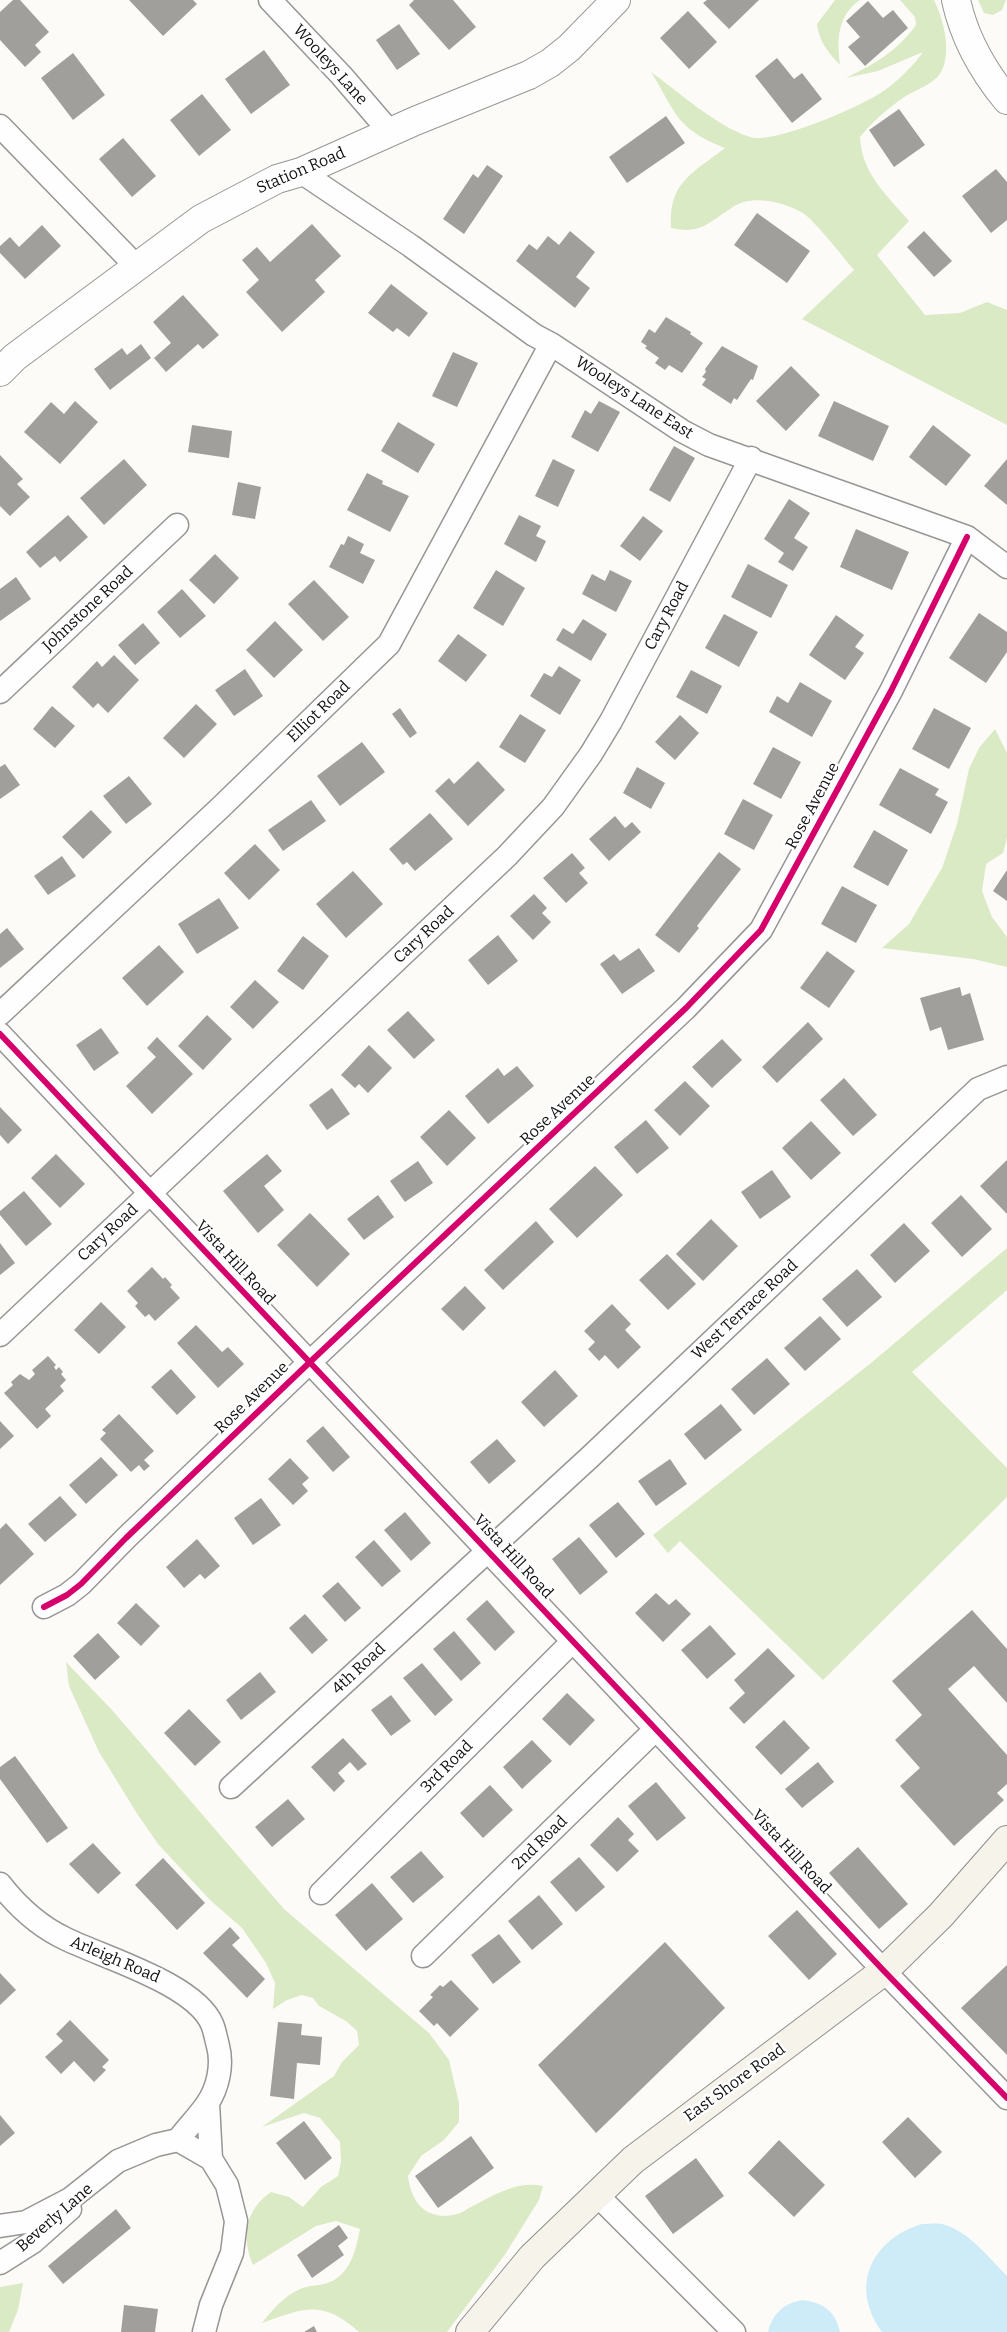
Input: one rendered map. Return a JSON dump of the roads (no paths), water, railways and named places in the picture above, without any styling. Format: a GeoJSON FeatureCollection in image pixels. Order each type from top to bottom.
{"type":"FeatureCollection","features":[{"type":"Feature","properties":{"kind":"main road","name":"East Shore Road"},"geometry":{"type":"LineString","coordinates":[[470,2332],[532,2257],[596,2194],[653,2142],[884,1971],[941,1915],[1007,1840]]}},
{"type":"Feature","properties":{"kind":"street","name":"Wooleys Lane"},"geometry":{"type":"LineString","coordinates":[[270,0],[341,75],[390,132]]}},
{"type":"Feature","properties":{"kind":"street","name":"Station Road"},"geometry":{"type":"LineString","coordinates":[[0,372],[15,358],[201,219],[277,179],[301,172],[390,132],[528,75],[543,67],[568,48],[616,0]]}},
{"type":"Feature","properties":{"kind":"street"},"geometry":{"type":"LineString","coordinates":[[956,0],[976,54],[993,83],[1007,100]]}},
{"type":"Feature","properties":{"kind":"street"},"geometry":{"type":"LineString","coordinates":[[0,126],[136,266]]}},
{"type":"Feature","properties":{"kind":"street","name":"Wooleys Lane East"},"geometry":{"type":"LineString","coordinates":[[301,172],[367,216],[534,335],[551,344],[682,432],[709,445],[751,458],[967,536],[1007,567]]}},
{"type":"Feature","properties":{"kind":"street","name":"Elliot Road"},"geometry":{"type":"LineString","coordinates":[[0,1014],[221,807],[390,644],[551,344]]}},
{"type":"Feature","properties":{"kind":"street","name":"Cary Road"},"geometry":{"type":"LineString","coordinates":[[0,1335],[507,856],[553,807],[591,754],[611,721],[751,458]]}},
{"type":"Feature","properties":{"kind":"street","name":"Johnstone Road"},"geometry":{"type":"LineString","coordinates":[[0,692],[177,525]]}},
{"type":"Feature","properties":{"kind":"street","name":"Rose Avenue"},"geometry":{"type":"LineString","coordinates":[[44,1607],[77,1588],[126,1538],[310,1362],[686,1008],[761,930],[891,691],[967,536]]}},
{"type":"Feature","properties":{"kind":"street","name":"Vista Hill Road"},"geometry":{"type":"LineString","coordinates":[[0,1034],[884,1971],[1007,2098]]}},
{"type":"Feature","properties":{"kind":"street","name":"West Terrace Road"},"geometry":{"type":"LineString","coordinates":[[487,1550],[590,1457],[978,1089],[1007,1077]]}},
{"type":"Feature","properties":{"kind":"street","name":"4th Road"},"geometry":{"type":"LineString","coordinates":[[231,1787],[487,1550]]}},
{"type":"Feature","properties":{"kind":"street","name":"3rd Road"},"geometry":{"type":"LineString","coordinates":[[320,1893],[573,1642]]}},
{"type":"Feature","properties":{"kind":"street","name":"2nd Road"},"geometry":{"type":"LineString","coordinates":[[424,1956],[656,1729]]}},
{"type":"Feature","properties":{"kind":"street","name":"Arleigh Road"},"geometry":{"type":"LineString","coordinates":[[0,1884],[14,1902],[34,1919],[65,1939],[163,1980],[201,2008],[212,2024],[221,2058],[219,2073],[208,2103],[183,2143],[211,2159]]}},
{"type":"Feature","properties":{"kind":"street","name":"Arleigh Road"},"geometry":{"type":"LineString","coordinates":[[204,2332],[211,2305],[232,2253],[236,2220],[227,2185],[211,2159],[208,2103]]}},
{"type":"Feature","properties":{"kind":"street","name":"Beverly Lane"},"geometry":{"type":"LineString","coordinates":[[0,2226],[26,2222],[70,2200],[118,2161],[156,2144],[183,2143]]}},
{"type":"Feature","properties":{"kind":"street","name":"Beverly Lane"},"geometry":{"type":"LineString","coordinates":[[0,2263],[46,2231],[72,2208],[107,2170]]}},
{"type":"Feature","properties":{"kind":"street"},"geometry":{"type":"LineString","coordinates":[[596,2194],[734,2332]]}},
{"type":"Feature","properties":{"kind":"water"},"geometry":{"type":"Polygon","coordinates":[[[922,2224],[942,2224],[961,2232],[978,2245],[1007,2276],[1007,2332],[882,2332],[872,2315],[867,2298],[867,2282],[871,2267],[878,2253],[890,2241],[904,2231],[922,2224]]]}},
{"type":"Feature","properties":{"kind":"water"},"geometry":{"type":"Polygon","coordinates":[[[802,2300],[822,2305],[827,2309],[835,2318],[840,2332],[768,2332],[770,2325],[780,2310],[789,2304],[802,2300]]]}}]}
